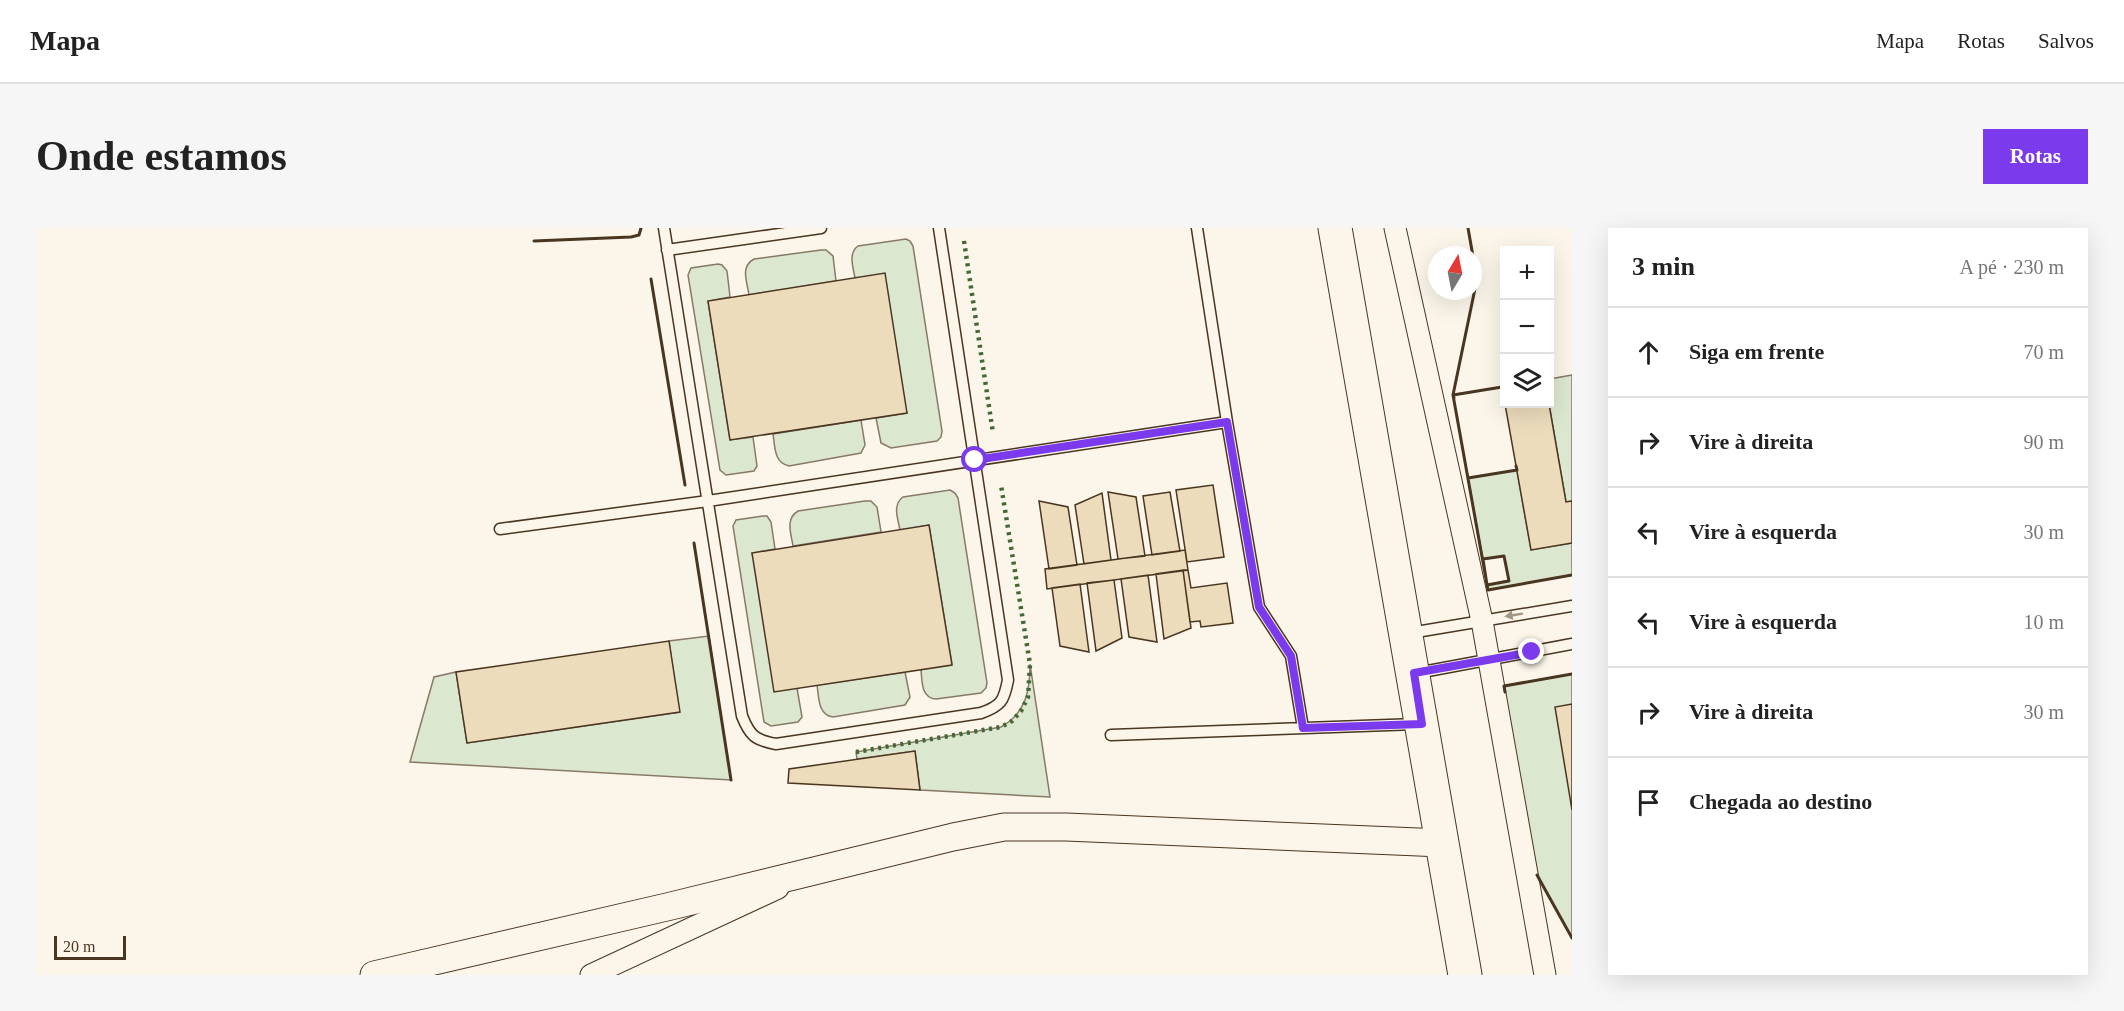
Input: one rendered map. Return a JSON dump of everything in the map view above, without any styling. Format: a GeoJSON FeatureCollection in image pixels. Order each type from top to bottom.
{"type":"FeatureCollection","features":[{"type":"Feature","properties":{"kind":"main road"},"geometry":{"type":"LineString","coordinates":[[1335,228],[1465,975]]}},
{"type":"Feature","properties":{"kind":"street"},"geometry":{"type":"LineString","coordinates":[[1395,228],[1482,621],[1545,975]]}},
{"type":"Feature","properties":{"kind":"street"},"geometry":{"type":"LineString","coordinates":[[374,975],[550,935],[953,837],[1004,827],[1066,827],[1442,843]]}},
{"type":"Feature","properties":{"kind":"street"},"geometry":{"type":"LineString","coordinates":[[591,975],[817,871]]}},
{"type":"Feature","properties":{"kind":"lane"},"geometry":{"type":"LineString","coordinates":[[664,228],[741,716],[748,732],[760,741],[776,744],[981,713],[995,708],[1005,696],[1008,680],[939,228]]}},
{"type":"Feature","properties":{"kind":"lane"},"geometry":{"type":"LineString","coordinates":[[667,250],[821,228]]}},
{"type":"Feature","properties":{"kind":"lane"},"geometry":{"type":"LineString","coordinates":[[1197,228],[1259,607],[1291,656],[1303,728]]}},
{"type":"Feature","properties":{"kind":"lane"},"geometry":{"type":"LineString","coordinates":[[500,530],[708,501],[1227,422]]}},
{"type":"Feature","properties":{"kind":"lane"},"geometry":{"type":"LineString","coordinates":[[1407,633],[1572,606]]}},
{"type":"Feature","properties":{"kind":"lane"},"geometry":{"type":"LineString","coordinates":[[1414,673],[1572,644]]}},
{"type":"Feature","properties":{"kind":"lane"},"geometry":{"type":"LineString","coordinates":[[1111,735],[1422,724]]}},
{"type":"Feature","properties":{"kind":"green space"},"geometry":{"type":"Polygon","coordinates":[[[906,239],[913,246],[942,431],[937,441],[891,448],[881,443],[876,418],[907,413],[855,278],[852,256],[858,246],[906,239]]]}},
{"type":"Feature","properties":{"kind":"green space"},"geometry":{"type":"Polygon","coordinates":[[[826,250],[833,256],[836,281],[749,295],[746,270],[754,259],[826,250]]]}},
{"type":"Feature","properties":{"kind":"green space"},"geometry":{"type":"Polygon","coordinates":[[[718,264],[727,271],[730,297],[708,301],[730,440],[753,437],[757,466],[754,471],[726,475],[720,470],[688,275],[691,268],[718,264]]]}},
{"type":"Feature","properties":{"kind":"green space"},"geometry":{"type":"Polygon","coordinates":[[[1572,375],[1572,501],[1566,502],[1550,408],[1554,408],[1554,378],[1572,375]]]}},
{"type":"Feature","properties":{"kind":"green space"},"geometry":{"type":"Polygon","coordinates":[[[861,420],[865,445],[861,453],[789,466],[780,462],[778,458],[773,434],[861,420]]]}},
{"type":"Feature","properties":{"kind":"green space"},"geometry":{"type":"Polygon","coordinates":[[[1517,470],[1531,550],[1572,543],[1572,575],[1488,590],[1487,585],[1509,580],[1504,556],[1483,559],[1468,478],[1517,470]]]}},
{"type":"Feature","properties":{"kind":"green space"},"geometry":{"type":"Polygon","coordinates":[[[950,490],[958,498],[987,683],[981,693],[936,699],[927,696],[925,692],[921,669],[952,664],[929,525],[900,530],[897,508],[903,497],[950,490]]]}},
{"type":"Feature","properties":{"kind":"green space"},"geometry":{"type":"Polygon","coordinates":[[[871,501],[877,507],[881,532],[793,546],[790,522],[798,511],[871,501]]]}},
{"type":"Feature","properties":{"kind":"green space"},"geometry":{"type":"Polygon","coordinates":[[[767,516],[771,522],[775,549],[752,553],[797,688],[802,717],[798,722],[771,726],[764,722],[733,526],[736,520],[767,516]]]}},
{"type":"Feature","properties":{"kind":"green space"},"geometry":{"type":"Polygon","coordinates":[[[709,636],[731,780],[410,762],[434,677],[456,672],[467,743],[679,712],[669,641],[709,636]]]}},
{"type":"Feature","properties":{"kind":"green space"},"geometry":{"type":"Polygon","coordinates":[[[1030,664],[1050,797],[920,790],[915,751],[857,759],[856,752],[1001,727],[1016,715],[1025,700],[1030,664]]]}},
{"type":"Feature","properties":{"kind":"green space"},"geometry":{"type":"Polygon","coordinates":[[[905,672],[910,697],[905,705],[833,717],[828,716],[822,709],[817,685],[905,672]]]}},
{"type":"Feature","properties":{"kind":"green space"},"geometry":{"type":"Polygon","coordinates":[[[1572,674],[1572,938],[1537,876],[1504,686],[1572,674]]]}},
{"type":"Feature","properties":{"kind":"building"},"geometry":{"type":"Polygon","coordinates":[[[885,273],[907,413],[730,440],[708,301],[885,273]]]}},
{"type":"Feature","properties":{"kind":"building"},"geometry":{"type":"Polygon","coordinates":[[[1506,408],[1550,408],[1566,502],[1572,501],[1572,543],[1531,550],[1506,408]]]}},
{"type":"Feature","properties":{"kind":"building"},"geometry":{"type":"Polygon","coordinates":[[[1213,485],[1224,557],[1187,562],[1176,490],[1213,485]]]}},
{"type":"Feature","properties":{"kind":"building"},"geometry":{"type":"Polygon","coordinates":[[[1108,492],[1136,497],[1145,556],[1118,559],[1108,492]]]}},
{"type":"Feature","properties":{"kind":"building"},"geometry":{"type":"Polygon","coordinates":[[[1170,492],[1180,551],[1152,555],[1143,496],[1170,492]]]}},
{"type":"Feature","properties":{"kind":"building"},"geometry":{"type":"Polygon","coordinates":[[[1102,493],[1111,560],[1084,564],[1075,505],[1102,493]]]}},
{"type":"Feature","properties":{"kind":"building"},"geometry":{"type":"Polygon","coordinates":[[[1039,501],[1068,507],[1077,565],[1049,569],[1039,501]]]}},
{"type":"Feature","properties":{"kind":"building"},"geometry":{"type":"Polygon","coordinates":[[[929,525],[952,665],[774,692],[752,553],[929,525]]]}},
{"type":"Feature","properties":{"kind":"building"},"geometry":{"type":"Polygon","coordinates":[[[1185,550],[1188,570],[1047,589],[1045,569],[1185,550]]]}},
{"type":"Feature","properties":{"kind":"building"},"geometry":{"type":"Polygon","coordinates":[[[1183,570],[1191,628],[1164,639],[1156,574],[1183,570]]]}},
{"type":"Feature","properties":{"kind":"building"},"geometry":{"type":"Polygon","coordinates":[[[1183,570],[1188,570],[1191,588],[1227,583],[1233,623],[1201,627],[1200,621],[1190,622],[1183,570]]]}},
{"type":"Feature","properties":{"kind":"building"},"geometry":{"type":"Polygon","coordinates":[[[1148,575],[1157,642],[1129,637],[1121,579],[1148,575]]]}},
{"type":"Feature","properties":{"kind":"building"},"geometry":{"type":"Polygon","coordinates":[[[1114,580],[1122,638],[1096,651],[1087,583],[1114,580]]]}},
{"type":"Feature","properties":{"kind":"building"},"geometry":{"type":"Polygon","coordinates":[[[1080,584],[1089,652],[1060,646],[1052,588],[1080,584]]]}},
{"type":"Feature","properties":{"kind":"building"},"geometry":{"type":"Polygon","coordinates":[[[669,641],[680,712],[467,743],[456,672],[669,641]]]}},
{"type":"Feature","properties":{"kind":"building"},"geometry":{"type":"Polygon","coordinates":[[[1572,704],[1572,810],[1555,707],[1572,704]]]}},
{"type":"Feature","properties":{"kind":"building"},"geometry":{"type":"Polygon","coordinates":[[[915,751],[920,790],[788,783],[789,769],[915,751]]]}},
{"type":"Feature","properties":{"kind":"hedge"},"geometry":{"type":"LineString","coordinates":[[964,241],[993,433]]}},
{"type":"Feature","properties":{"kind":"hedge"},"geometry":{"type":"LineString","coordinates":[[856,752],[1001,727],[1012,721],[1021,711],[1028,697],[1030,664],[1001,485]]}},
{"type":"Feature","properties":{"kind":"wall"},"geometry":{"type":"LineString","coordinates":[[534,241],[631,237],[639,235],[641,228]]}},
{"type":"Feature","properties":{"kind":"wall"},"geometry":{"type":"LineString","coordinates":[[1468,228],[1477,279],[1453,395],[1488,590],[1572,575]]}},
{"type":"Feature","properties":{"kind":"wall"},"geometry":{"type":"LineString","coordinates":[[651,279],[685,485]]}},
{"type":"Feature","properties":{"kind":"wall"},"geometry":{"type":"LineString","coordinates":[[1454,398],[1453,395],[1500,387]]}},
{"type":"Feature","properties":{"kind":"wall"},"geometry":{"type":"LineString","coordinates":[[1468,478],[1517,470],[1516,466]]}},
{"type":"Feature","properties":{"kind":"wall"},"geometry":{"type":"LineString","coordinates":[[694,543],[731,780]]}},
{"type":"Feature","properties":{"kind":"wall"},"geometry":{"type":"LineString","coordinates":[[1504,556],[1509,581],[1487,585],[1483,559],[1504,556]]}},
{"type":"Feature","properties":{"kind":"wall"},"geometry":{"type":"LineString","coordinates":[[1505,692],[1504,686],[1572,674]]}},
{"type":"Feature","properties":{"kind":"wall"},"geometry":{"type":"LineString","coordinates":[[1537,875],[1572,938]]}},
{"type":"Feature","properties":{"kind":"route"},"geometry":{"type":"LineString","coordinates":[[975,460],[1227,422],[1259,607],[1291,656],[1303,728],[1422,724],[1414,673],[1532,652]]}}]}
